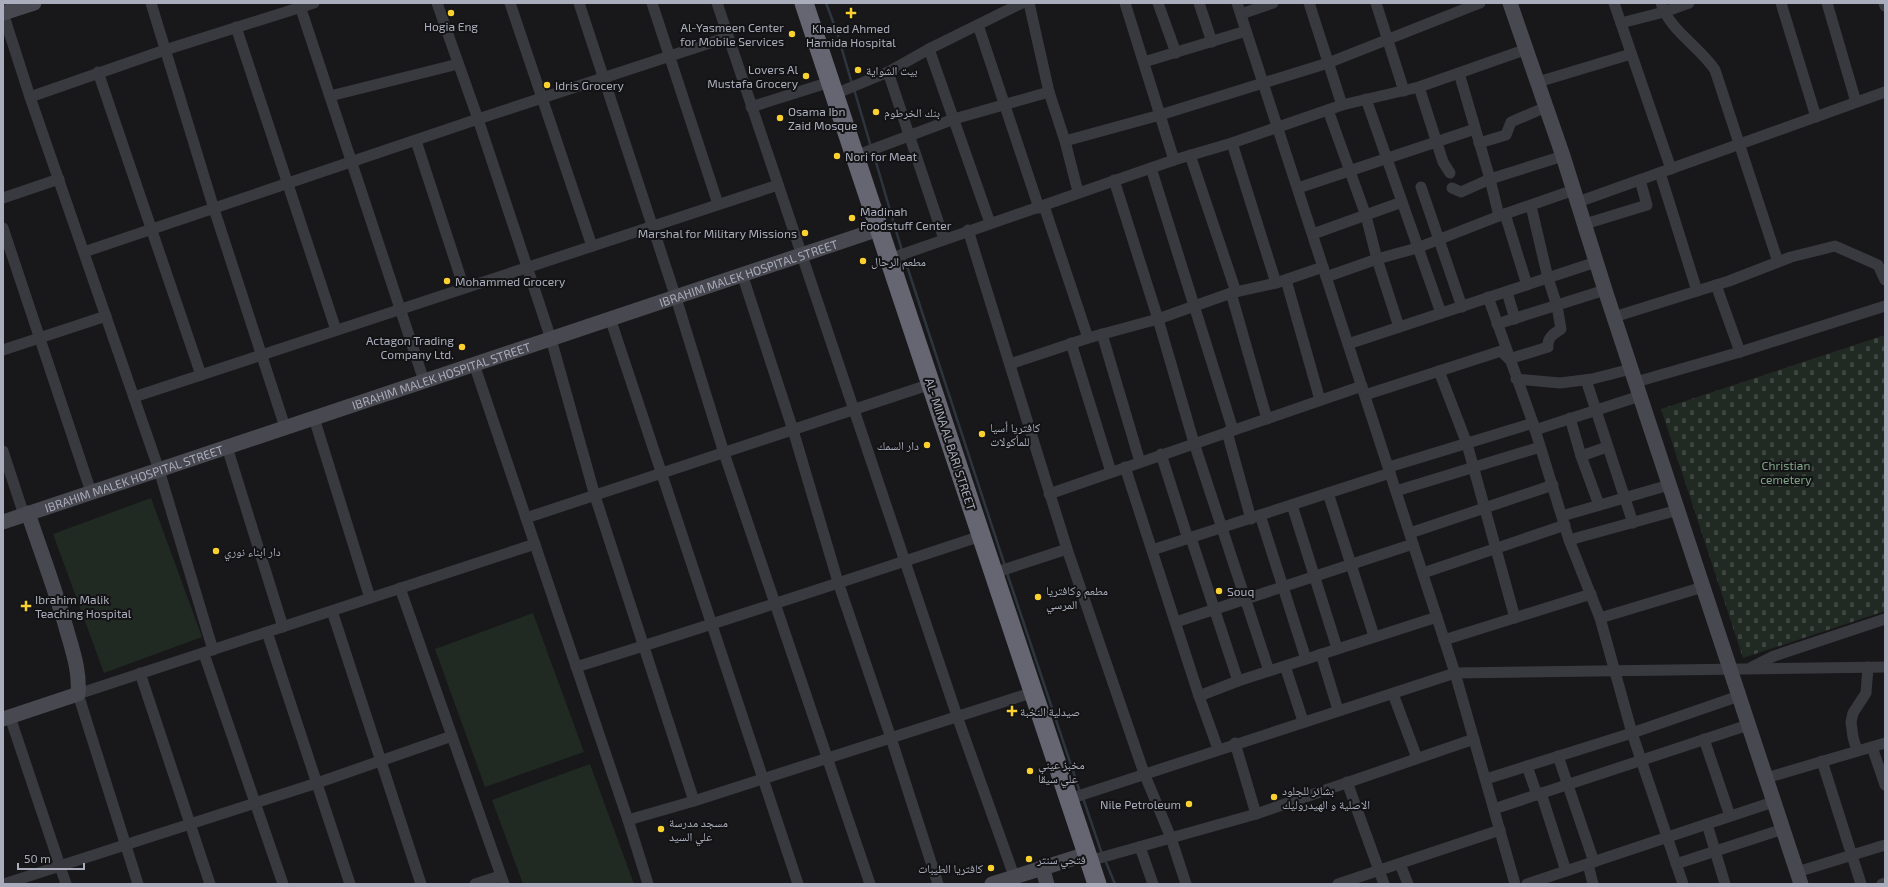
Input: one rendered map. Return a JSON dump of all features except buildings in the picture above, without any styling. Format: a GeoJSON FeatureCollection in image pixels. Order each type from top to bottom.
{"type":"FeatureCollection","features":[{"type":"Feature","properties":{"kind":"highway","name":"AL- MINA AL BARI STREET"},"geometry":{"type":"LineString","coordinates":[[804,3],[1034,692],[1088,857],[1095,884]]}},
{"type":"Feature","properties":{"kind":"street"},"geometry":{"type":"LineString","coordinates":[[34,3],[3,13],[30,97],[159,470],[208,652],[255,803],[283,884]]}},
{"type":"Feature","properties":{"kind":"street"},"geometry":{"type":"LineString","coordinates":[[151,3],[214,209],[286,427]]}},
{"type":"Feature","properties":{"kind":"street"},"geometry":{"type":"LineString","coordinates":[[30,97],[98,72],[300,5],[314,3]]}},
{"type":"Feature","properties":{"kind":"street"},"geometry":{"type":"LineString","coordinates":[[437,3],[478,119],[551,338],[595,496],[694,801]]}},
{"type":"Feature","properties":{"kind":"street"},"geometry":{"type":"LineString","coordinates":[[510,3],[592,246]]}},
{"type":"Feature","properties":{"kind":"street"},"geometry":{"type":"LineString","coordinates":[[579,3],[653,226],[724,453],[870,884]]}},
{"type":"Feature","properties":{"kind":"street"},"geometry":{"type":"LineString","coordinates":[[652,3],[718,204]]}},
{"type":"Feature","properties":{"kind":"street"},"geometry":{"type":"LineString","coordinates":[[717,3],[956,716],[1014,876]]}},
{"type":"Feature","properties":{"kind":"street"},"geometry":{"type":"LineString","coordinates":[[751,107],[833,88],[888,72],[929,49],[1022,3]]}},
{"type":"Feature","properties":{"kind":"street"},"geometry":{"type":"LineString","coordinates":[[1029,3],[1049,92],[1065,141],[1078,192]]}},
{"type":"Feature","properties":{"kind":"street"},"geometry":{"type":"LineString","coordinates":[[1125,3],[1174,160]]}},
{"type":"Feature","properties":{"kind":"street"},"geometry":{"type":"LineString","coordinates":[[1158,3],[1176,53]]}},
{"type":"Feature","properties":{"kind":"street"},"geometry":{"type":"LineString","coordinates":[[1199,3],[1212,42]]}},
{"type":"Feature","properties":{"kind":"street"},"geometry":{"type":"LineString","coordinates":[[1237,3],[1314,234],[1324,272],[1364,390],[1455,673],[1515,884]]}},
{"type":"Feature","properties":{"kind":"street"},"geometry":{"type":"LineString","coordinates":[[1241,14],[1273,3]]}},
{"type":"Feature","properties":{"kind":"street"},"geometry":{"type":"LineString","coordinates":[[1309,3],[1342,105]]}},
{"type":"Feature","properties":{"kind":"street"},"geometry":{"type":"LineString","coordinates":[[1376,3],[1404,91]]}},
{"type":"Feature","properties":{"kind":"street"},"geometry":{"type":"LineString","coordinates":[[1065,141],[1160,115],[1328,63],[1480,3]]}},
{"type":"Feature","properties":{"kind":"street"},"geometry":{"type":"LineString","coordinates":[[1510,3],[1563,156],[1605,290],[1799,878],[1852,855],[1885,845]]}},
{"type":"Feature","properties":{"kind":"street"},"geometry":{"type":"LineString","coordinates":[[1614,3],[1630,54],[1671,169]]}},
{"type":"Feature","properties":{"kind":"street"},"geometry":{"type":"LineString","coordinates":[[1621,23],[1662,8],[1689,3]]}},
{"type":"Feature","properties":{"kind":"street"},"geometry":{"type":"LineString","coordinates":[[1781,3],[1816,117]]}},
{"type":"Feature","properties":{"kind":"street"},"geometry":{"type":"LineString","coordinates":[[1827,3],[1856,102]]}},
{"type":"Feature","properties":{"kind":"street"},"geometry":{"type":"LineString","coordinates":[[300,5],[424,381]]}},
{"type":"Feature","properties":{"kind":"street"},"geometry":{"type":"LineString","coordinates":[[1662,8],[1701,55],[1709,61],[1715,70],[1778,262]]}},
{"type":"Feature","properties":{"kind":"street"},"geometry":{"type":"LineString","coordinates":[[978,25],[1088,338]]}},
{"type":"Feature","properties":{"kind":"street"},"geometry":{"type":"LineString","coordinates":[[236,27],[336,330]]}},
{"type":"Feature","properties":{"kind":"street"},"geometry":{"type":"LineString","coordinates":[[1144,62],[1212,42],[1246,30]]}},
{"type":"Feature","properties":{"kind":"street"},"geometry":{"type":"LineString","coordinates":[[84,252],[353,163],[478,119],[728,37]]}},
{"type":"Feature","properties":{"kind":"street"},"geometry":{"type":"LineString","coordinates":[[929,49],[990,223]]}},
{"type":"Feature","properties":{"kind":"street"},"geometry":{"type":"LineString","coordinates":[[889,259],[968,230],[1042,207],[1078,192],[1174,160],[1232,143],[1342,105],[1419,87],[1527,49]]}},
{"type":"Feature","properties":{"kind":"street"},"geometry":{"type":"LineString","coordinates":[[1538,82],[1630,54]]}},
{"type":"Feature","properties":{"kind":"street"},"geometry":{"type":"LineString","coordinates":[[330,96],[458,64]]}},
{"type":"Feature","properties":{"kind":"street"},"geometry":{"type":"LineString","coordinates":[[98,72],[201,375]]}},
{"type":"Feature","properties":{"kind":"street"},"geometry":{"type":"LineString","coordinates":[[888,72],[944,239]]}},
{"type":"Feature","properties":{"kind":"street"},"geometry":{"type":"LineString","coordinates":[[1459,73],[1490,179],[1527,285]]}},
{"type":"Feature","properties":{"kind":"street"},"geometry":{"type":"LineString","coordinates":[[1419,87],[1443,162],[1450,173]]}},
{"type":"Feature","properties":{"kind":"street"},"geometry":{"type":"LineString","coordinates":[[855,156],[954,119],[1049,92]]}},
{"type":"Feature","properties":{"kind":"street"},"geometry":{"type":"LineString","coordinates":[[1010,364],[1088,338],[1158,319],[1233,293],[1324,272],[1417,248],[1502,215],[1531,206],[1640,180],[1885,92]]}},
{"type":"Feature","properties":{"kind":"street"},"geometry":{"type":"LineString","coordinates":[[1366,99],[1441,313]]}},
{"type":"Feature","properties":{"kind":"street"},"geometry":{"type":"LineString","coordinates":[[1479,143],[1506,135],[1511,122],[1546,107]]}},
{"type":"Feature","properties":{"kind":"street"},"geometry":{"type":"LineString","coordinates":[[1328,110],[1366,216],[1377,259],[1399,328]]}},
{"type":"Feature","properties":{"kind":"street"},"geometry":{"type":"LineString","coordinates":[[1298,188],[1475,129]]}},
{"type":"Feature","properties":{"kind":"street"},"geometry":{"type":"LineString","coordinates":[[416,141],[464,288]]}},
{"type":"Feature","properties":{"kind":"street"},"geometry":{"type":"LineString","coordinates":[[1232,143],[1281,281],[1320,400]]}},
{"type":"Feature","properties":{"kind":"street"},"geometry":{"type":"LineString","coordinates":[[1190,155],[1233,293],[1267,419]]}},
{"type":"Feature","properties":{"kind":"street"},"geometry":{"type":"LineString","coordinates":[[1452,188],[1461,192],[1490,179],[1563,156]]}},
{"type":"Feature","properties":{"kind":"street"},"geometry":{"type":"LineString","coordinates":[[1151,168],[1194,306],[1255,517],[1283,586],[1306,659]]}},
{"type":"Feature","properties":{"kind":"street"},"geometry":{"type":"LineString","coordinates":[[1660,173],[1697,291]]}},
{"type":"Feature","properties":{"kind":"street"},"geometry":{"type":"LineString","coordinates":[[3,198],[59,179]]}},
{"type":"Feature","properties":{"kind":"street"},"geometry":{"type":"LineString","coordinates":[[1114,180],[1158,319],[1194,443],[1269,671]]}},
{"type":"Feature","properties":{"kind":"street"},"geometry":{"type":"LineString","coordinates":[[1585,224],[1647,205],[1640,180]]}},
{"type":"Feature","properties":{"kind":"street"},"geometry":{"type":"LineString","coordinates":[[134,397],[778,185]]}},
{"type":"Feature","properties":{"kind":"street"},"geometry":{"type":"LineString","coordinates":[[1421,187],[1462,307]]}},
{"type":"Feature","properties":{"kind":"street"},"geometry":{"type":"LineString","coordinates":[[1314,234],[1402,202]]}},
{"type":"Feature","properties":{"kind":"street"},"geometry":{"type":"LineString","coordinates":[[1510,359],[1548,347],[1548,342],[1551,336],[1561,329],[1557,306],[1548,278],[1531,206]]}},
{"type":"Feature","properties":{"kind":"street"},"geometry":{"type":"LineString","coordinates":[[3,228],[91,492]]}},
{"type":"Feature","properties":{"kind":"street","name":"IBRAHIM MALEK HOSPITAL STREET"},"geometry":{"type":"LineString","coordinates":[[3,522],[879,229]]}},
{"type":"Feature","properties":{"kind":"street"},"geometry":{"type":"LineString","coordinates":[[968,230],[1067,549],[1144,773],[1171,838],[1186,884]]}},
{"type":"Feature","properties":{"kind":"street"},"geometry":{"type":"LineString","coordinates":[[1614,317],[1716,286],[1791,256],[1835,246],[1878,265],[1885,280]]}},
{"type":"Feature","properties":{"kind":"street"},"geometry":{"type":"LineString","coordinates":[[1348,344],[1596,262]]}},
{"type":"Feature","properties":{"kind":"street"},"geometry":{"type":"LineString","coordinates":[[742,274],[793,430],[838,582],[891,738],[938,884]]}},
{"type":"Feature","properties":{"kind":"street"},"geometry":{"type":"LineString","coordinates":[[1716,286],[1740,352]]}},
{"type":"Feature","properties":{"kind":"street"},"geometry":{"type":"LineString","coordinates":[[1497,324],[1605,290]]}},
{"type":"Feature","properties":{"kind":"street"},"geometry":{"type":"LineString","coordinates":[[1507,292],[1515,319]]}},
{"type":"Feature","properties":{"kind":"street"},"geometry":{"type":"LineString","coordinates":[[1488,297],[1534,427],[1569,540],[1600,618],[1613,670],[1632,733],[1683,884]]}},
{"type":"Feature","properties":{"kind":"street"},"geometry":{"type":"LineString","coordinates":[[1516,379],[1560,384],[1586,380],[1636,382],[1740,352],[1885,306]]}},
{"type":"Feature","properties":{"kind":"street"},"geometry":{"type":"LineString","coordinates":[[3,350],[106,316]]}},
{"type":"Feature","properties":{"kind":"street"},"geometry":{"type":"LineString","coordinates":[[610,318],[762,780],[798,884]]}},
{"type":"Feature","properties":{"kind":"street"},"geometry":{"type":"LineString","coordinates":[[1102,334],[1140,462]]}},
{"type":"Feature","properties":{"kind":"street"},"geometry":{"type":"LineString","coordinates":[[1071,344],[1111,472]]}},
{"type":"Feature","properties":{"kind":"street"},"geometry":{"type":"LineString","coordinates":[[1049,494],[1320,400],[1439,371],[1501,352],[1510,359]]}},
{"type":"Feature","properties":{"kind":"street"},"geometry":{"type":"LineString","coordinates":[[474,364],[628,820],[648,884]]}},
{"type":"Feature","properties":{"kind":"street"},"geometry":{"type":"LineString","coordinates":[[1439,371],[1467,444],[1515,618]]}},
{"type":"Feature","properties":{"kind":"street"},"geometry":{"type":"LineString","coordinates":[[1586,380],[1607,447],[1626,497],[1633,523]]}},
{"type":"Feature","properties":{"kind":"street"},"geometry":{"type":"LineString","coordinates":[[1152,550],[1190,539],[1328,493],[1389,470],[1467,444],[1596,411],[1636,382]]}},
{"type":"Feature","properties":{"kind":"street"},"geometry":{"type":"LineString","coordinates":[[526,518],[931,384]]}},
{"type":"Feature","properties":{"kind":"street"},"geometry":{"type":"LineString","coordinates":[[314,418],[370,598]]}},
{"type":"Feature","properties":{"kind":"street"},"geometry":{"type":"LineString","coordinates":[[1570,418],[1581,456],[1599,505]]}},
{"type":"Feature","properties":{"kind":"street"},"geometry":{"type":"LineString","coordinates":[[226,447],[283,627]]}},
{"type":"Feature","properties":{"kind":"street"},"geometry":{"type":"LineString","coordinates":[[1396,491],[1540,447]]}},
{"type":"Feature","properties":{"kind":"street"},"geometry":{"type":"LineString","coordinates":[[1581,456],[1607,447]]}},
{"type":"Feature","properties":{"kind":"street"},"geometry":{"type":"LineString","coordinates":[[3,451],[62,614],[76,662],[79,684],[78,694],[138,884]]}},
{"type":"Feature","properties":{"kind":"street"},"geometry":{"type":"LineString","coordinates":[[1161,454],[1238,681]]}},
{"type":"Feature","properties":{"kind":"street"},"geometry":{"type":"LineString","coordinates":[[1125,467],[1199,696],[1218,749]]}},
{"type":"Feature","properties":{"kind":"street"},"geometry":{"type":"LineString","coordinates":[[1410,533],[1553,485]]}},
{"type":"Feature","properties":{"kind":"street"},"geometry":{"type":"LineString","coordinates":[[1423,573],[1496,548],[1599,505],[1670,485]]}},
{"type":"Feature","properties":{"kind":"street"},"geometry":{"type":"LineString","coordinates":[[1328,493],[1374,636]]}},
{"type":"Feature","properties":{"kind":"street"},"geometry":{"type":"LineString","coordinates":[[1292,505],[1337,648]]}},
{"type":"Feature","properties":{"kind":"street"},"geometry":{"type":"LineString","coordinates":[[1569,540],[1678,510]]}},
{"type":"Feature","properties":{"kind":"street"},"geometry":{"type":"LineString","coordinates":[[576,667],[775,605],[838,582],[981,536]]}},
{"type":"Feature","properties":{"kind":"street"},"geometry":{"type":"LineString","coordinates":[[66,884],[6,718],[535,544]]}},
{"type":"Feature","properties":{"kind":"street"},"geometry":{"type":"LineString","coordinates":[[1176,622],[1314,575],[1413,544]]}},
{"type":"Feature","properties":{"kind":"street"},"geometry":{"type":"LineString","coordinates":[[994,573],[1067,549]]}},
{"type":"Feature","properties":{"kind":"street"},"geometry":{"type":"LineString","coordinates":[[1600,618],[1703,587]]}},
{"type":"Feature","properties":{"kind":"street"},"geometry":{"type":"LineString","coordinates":[[400,588],[502,880],[475,884]]}},
{"type":"Feature","properties":{"kind":"street"},"geometry":{"type":"LineString","coordinates":[[1444,640],[1591,594]]}},
{"type":"Feature","properties":{"kind":"street"},"geometry":{"type":"LineString","coordinates":[[332,611],[422,884]]}},
{"type":"Feature","properties":{"kind":"street"},"geometry":{"type":"LineString","coordinates":[[1199,696],[1238,681],[1337,648],[1437,617]]}},
{"type":"Feature","properties":{"kind":"street"},"geometry":{"type":"LineString","coordinates":[[1750,668],[1774,656],[1885,619]]}},
{"type":"Feature","properties":{"kind":"street"},"geometry":{"type":"LineString","coordinates":[[267,632],[350,884]]}},
{"type":"Feature","properties":{"kind":"street"},"geometry":{"type":"LineString","coordinates":[[1321,654],[1338,710]]}},
{"type":"Feature","properties":{"kind":"street"},"geometry":{"type":"LineString","coordinates":[[1285,666],[1303,721]]}},
{"type":"Feature","properties":{"kind":"street"},"geometry":{"type":"LineString","coordinates":[[1069,799],[1235,743],[1393,694],[1455,673],[1885,666]]}},
{"type":"Feature","properties":{"kind":"street"},"geometry":{"type":"LineString","coordinates":[[1857,751],[1851,722],[1853,713],[1866,693],[1868,667]]}},
{"type":"Feature","properties":{"kind":"street"},"geometry":{"type":"LineString","coordinates":[[140,674],[210,884]]}},
{"type":"Feature","properties":{"kind":"street"},"geometry":{"type":"LineString","coordinates":[[628,820],[762,780],[1034,692]]}},
{"type":"Feature","properties":{"kind":"street"},"geometry":{"type":"LineString","coordinates":[[1393,694],[1417,758]]}},
{"type":"Feature","properties":{"kind":"street"},"geometry":{"type":"LineString","coordinates":[[1486,779],[1632,733],[1739,696]]}},
{"type":"Feature","properties":{"kind":"street"},"geometry":{"type":"LineString","coordinates":[[1494,809],[1641,759],[1748,725]]}},
{"type":"Feature","properties":{"kind":"street"},"geometry":{"type":"LineString","coordinates":[[4,884],[317,783],[452,736]]}},
{"type":"Feature","properties":{"kind":"street"},"geometry":{"type":"LineString","coordinates":[[992,884],[1042,867],[1140,847],[1256,814],[1474,739]]}},
{"type":"Feature","properties":{"kind":"street"},"geometry":{"type":"LineString","coordinates":[[1704,739],[1730,816]]}},
{"type":"Feature","properties":{"kind":"street"},"geometry":{"type":"LineString","coordinates":[[1235,743],[1256,814]]}},
{"type":"Feature","properties":{"kind":"street"},"geometry":{"type":"LineString","coordinates":[[1766,778],[1885,743]]}},
{"type":"Feature","properties":{"kind":"street"},"geometry":{"type":"LineString","coordinates":[[1872,746],[1885,785]]}},
{"type":"Feature","properties":{"kind":"street"},"geometry":{"type":"LineString","coordinates":[[1558,756],[1568,784],[1591,863],[1593,884]]}},
{"type":"Feature","properties":{"kind":"street"},"geometry":{"type":"LineString","coordinates":[[1822,761],[1861,884]]}},
{"type":"Feature","properties":{"kind":"street"},"geometry":{"type":"LineString","coordinates":[[1527,766],[1539,794],[1566,871]]}},
{"type":"Feature","properties":{"kind":"street"},"geometry":{"type":"LineString","coordinates":[[1347,782],[1384,884]]}},
{"type":"Feature","properties":{"kind":"street"},"geometry":{"type":"LineString","coordinates":[[1527,884],[1554,880],[1566,871],[1773,802]]}},
{"type":"Feature","properties":{"kind":"street"},"geometry":{"type":"LineString","coordinates":[[1707,824],[1725,884]]}},
{"type":"Feature","properties":{"kind":"street"},"geometry":{"type":"LineString","coordinates":[[1676,864],[1782,829]]}},
{"type":"Feature","properties":{"kind":"street"},"geometry":{"type":"LineString","coordinates":[[1338,884],[1354,882],[1380,871],[1500,830]]}},
{"type":"Feature","properties":{"kind":"street"},"geometry":{"type":"LineString","coordinates":[[1140,847],[1153,884]]}},
{"type":"Feature","properties":{"kind":"street"},"geometry":{"type":"LineString","coordinates":[[1400,864],[1408,884]]}},
{"type":"Feature","properties":{"kind":"street"},"geometry":{"type":"LineString","coordinates":[[1042,867],[1047,884]]}},
{"type":"Feature","properties":{"kind":"green space","name":"Christian cemetery"},"geometry":{"type":"Polygon","coordinates":[[[1885,335],[1885,611],[1743,658],[1661,409],[1885,335]]]}},
{"type":"Feature","properties":{"kind":"green space"},"geometry":{"type":"Polygon","coordinates":[[[151,498],[202,637],[104,673],[53,534],[151,498]]]}},
{"type":"Feature","properties":{"kind":"green space"},"geometry":{"type":"Polygon","coordinates":[[[533,613],[584,752],[485,787],[435,649],[533,613]]]}},
{"type":"Feature","properties":{"kind":"green space"},"geometry":{"type":"Polygon","coordinates":[[[590,764],[634,884],[523,884],[492,800],[590,764]]]}},
{"type":"Feature","properties":{"kind":"waterway"},"geometry":{"type":"LineString","coordinates":[[826,3],[837,32],[852,84]]}},
{"type":"Feature","properties":{"kind":"waterway"},"geometry":{"type":"LineString","coordinates":[[854,89],[871,147]]}},
{"type":"Feature","properties":{"kind":"waterway"},"geometry":{"type":"LineString","coordinates":[[873,152],[902,251]]}},
{"type":"Feature","properties":{"kind":"waterway"},"geometry":{"type":"LineString","coordinates":[[904,257],[1005,566]]}},
{"type":"Feature","properties":{"kind":"waterway"},"geometry":{"type":"LineString","coordinates":[[1007,573],[1080,792]]}},
{"type":"Feature","properties":{"kind":"waterway"},"geometry":{"type":"LineString","coordinates":[[1083,798],[1102,854]]}},
{"type":"Feature","properties":{"kind":"waterway"},"geometry":{"type":"LineString","coordinates":[[1105,860],[1115,884]]}},
{"type":"Feature","properties":{"kind":"place","name":"Hogia Eng"},"geometry":{"type":"Point","coordinates":[451,13]}},
{"type":"Feature","properties":{"kind":"place","name":"Khaled Ahmed Hamida Hospital"},"geometry":{"type":"Point","coordinates":[851,13]}},
{"type":"Feature","properties":{"kind":"place","name":"Al-Yasmeen Center for Mobile Services"},"geometry":{"type":"Point","coordinates":[792,34]}},
{"type":"Feature","properties":{"kind":"place","name":"بيت الشواية"},"geometry":{"type":"Point","coordinates":[858,70]}},
{"type":"Feature","properties":{"kind":"place","name":"Lovers Al Mustafa Grocery"},"geometry":{"type":"Point","coordinates":[806,76]}},
{"type":"Feature","properties":{"kind":"place","name":"Idris Grocery"},"geometry":{"type":"Point","coordinates":[547,85]}},
{"type":"Feature","properties":{"kind":"place","name":"بنك الخرطوم"},"geometry":{"type":"Point","coordinates":[876,112]}},
{"type":"Feature","properties":{"kind":"place","name":"Osama Ibn Zaid Mosque"},"geometry":{"type":"Point","coordinates":[780,118]}},
{"type":"Feature","properties":{"kind":"place","name":"Nori for Meat"},"geometry":{"type":"Point","coordinates":[837,156]}},
{"type":"Feature","properties":{"kind":"place","name":"Madinah Foodstuff Center"},"geometry":{"type":"Point","coordinates":[852,218]}},
{"type":"Feature","properties":{"kind":"place","name":"Marshal for Military Missions"},"geometry":{"type":"Point","coordinates":[805,233]}},
{"type":"Feature","properties":{"kind":"place","name":"مطعم الرحال"},"geometry":{"type":"Point","coordinates":[863,261]}},
{"type":"Feature","properties":{"kind":"place","name":"Mohammed Grocery"},"geometry":{"type":"Point","coordinates":[447,281]}},
{"type":"Feature","properties":{"kind":"place","name":"Actagon Trading Company Ltd."},"geometry":{"type":"Point","coordinates":[462,347]}},
{"type":"Feature","properties":{"kind":"place","name":"كافتريا أسيا للمأكولات"},"geometry":{"type":"Point","coordinates":[982,434]}},
{"type":"Feature","properties":{"kind":"place","name":"دار السمك"},"geometry":{"type":"Point","coordinates":[927,445]}},
{"type":"Feature","properties":{"kind":"place","name":"دار ابناء نوري"},"geometry":{"type":"Point","coordinates":[216,551]}},
{"type":"Feature","properties":{"kind":"place","name":"Souq"},"geometry":{"type":"Point","coordinates":[1219,591]}},
{"type":"Feature","properties":{"kind":"place","name":"مطعم وكافتريا المرسي"},"geometry":{"type":"Point","coordinates":[1038,597]}},
{"type":"Feature","properties":{"kind":"place","name":"Ibrahim Malik Teaching Hospital"},"geometry":{"type":"Point","coordinates":[26,606]}},
{"type":"Feature","properties":{"kind":"place","name":"صيدلية النخبة"},"geometry":{"type":"Point","coordinates":[1012,711]}},
{"type":"Feature","properties":{"kind":"place","name":"مخبز عيني علي سيقا"},"geometry":{"type":"Point","coordinates":[1030,771]}},
{"type":"Feature","properties":{"kind":"place","name":"بشائر للجلود الاصلية و الهيدروليك"},"geometry":{"type":"Point","coordinates":[1274,797]}},
{"type":"Feature","properties":{"kind":"place","name":"Nile Petroleum"},"geometry":{"type":"Point","coordinates":[1189,804]}},
{"type":"Feature","properties":{"kind":"place","name":"مسجد مدرسة علي السيد"},"geometry":{"type":"Point","coordinates":[661,829]}},
{"type":"Feature","properties":{"kind":"place","name":"فتحي سنتر"},"geometry":{"type":"Point","coordinates":[1029,859]}},
{"type":"Feature","properties":{"kind":"place","name":"كافتريا الطيبات"},"geometry":{"type":"Point","coordinates":[991,868]}}]}
